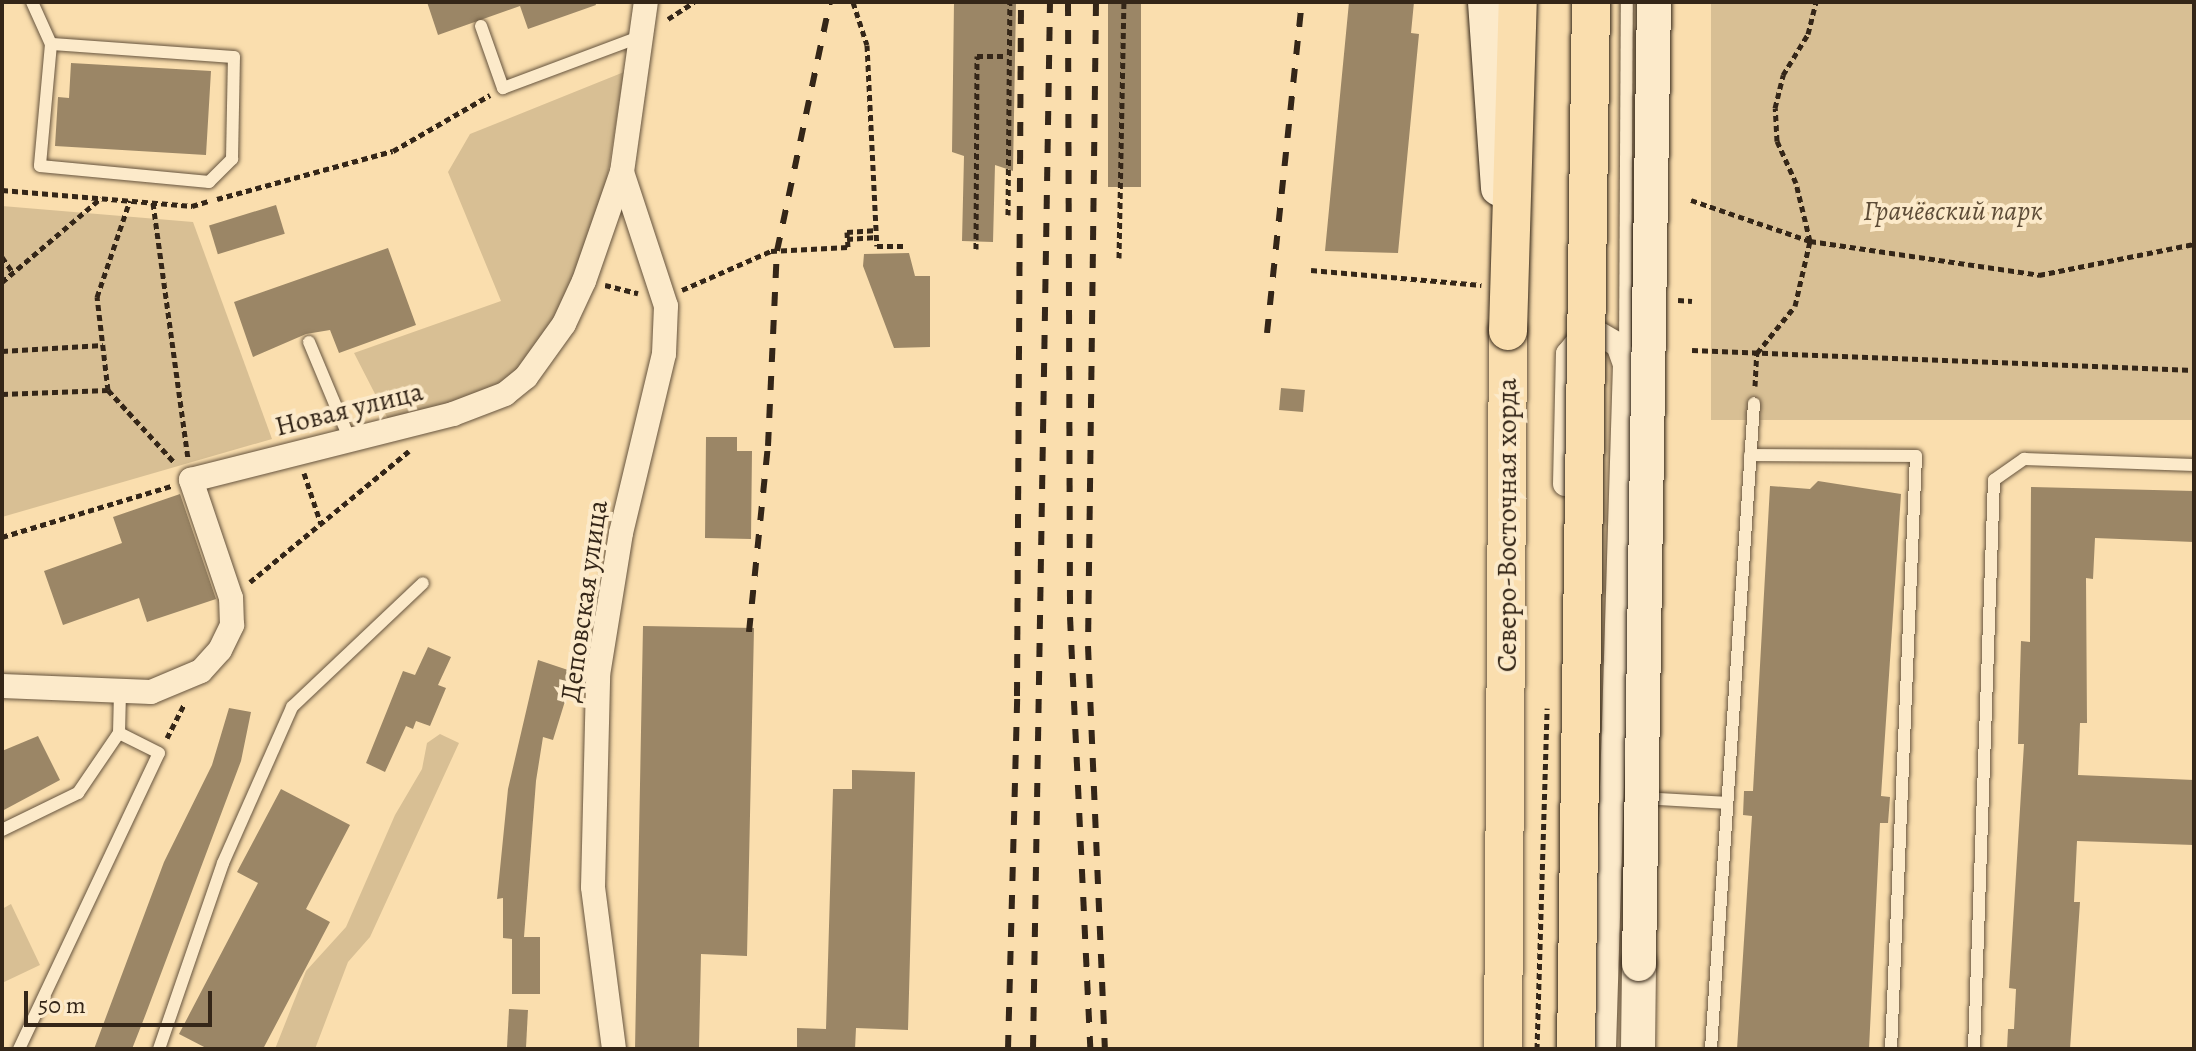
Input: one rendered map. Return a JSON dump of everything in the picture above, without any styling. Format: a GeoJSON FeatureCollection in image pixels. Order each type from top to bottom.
{"type":"FeatureCollection","features":[{"type":"Feature","properties":{"kind":"main road"},"geometry":{"type":"LineString","coordinates":[[1485,2],[1508,331]]}},
{"type":"Feature","properties":{"kind":"main road","name":"Северо-Восточная хорда"},"geometry":{"type":"LineString","coordinates":[[1503,1049],[1508,331],[1518,2]]}},
{"type":"Feature","properties":{"kind":"main road"},"geometry":{"type":"LineString","coordinates":[[1576,1049],[1591,2]]}},
{"type":"Feature","properties":{"kind":"main road"},"geometry":{"type":"LineString","coordinates":[[1638,1049],[1654,2]]}},
{"type":"Feature","properties":{"kind":"street","name":"Новая улица"},"geometry":{"type":"LineString","coordinates":[[191,480],[453,414],[505,394],[544,355],[584,281],[622,172],[646,2]]}},
{"type":"Feature","properties":{"kind":"street","name":"Деповская улица"},"geometry":{"type":"LineString","coordinates":[[614,1049],[593,887],[598,675],[621,533],[664,354],[664,298],[622,172]]}},
{"type":"Feature","properties":{"kind":"street"},"geometry":{"type":"LineString","coordinates":[[1562,1049],[1566,364],[1573,345],[1591,335],[1610,339],[1625,364],[1618,801],[1604,1049]]}},
{"type":"Feature","properties":{"kind":"street"},"geometry":{"type":"LineString","coordinates":[[2,686],[151,692],[201,671],[220,650],[232,625],[231,598],[191,480]]}},
{"type":"Feature","properties":{"kind":"lane"},"geometry":{"type":"LineString","coordinates":[[32,2],[51,44],[40,166],[209,182],[232,159],[234,57],[51,44]]}},
{"type":"Feature","properties":{"kind":"lane"},"geometry":{"type":"LineString","coordinates":[[1625,364],[1627,2]]}},
{"type":"Feature","properties":{"kind":"lane"},"geometry":{"type":"LineString","coordinates":[[481,26],[503,88],[642,36]]}},
{"type":"Feature","properties":{"kind":"lane"},"geometry":{"type":"LineString","coordinates":[[309,342],[350,440]]}},
{"type":"Feature","properties":{"kind":"lane"},"geometry":{"type":"LineString","coordinates":[[1711,1049],[1754,403]]}},
{"type":"Feature","properties":{"kind":"lane"},"geometry":{"type":"LineString","coordinates":[[1750,455],[1916,456],[1891,1049]]}},
{"type":"Feature","properties":{"kind":"lane"},"geometry":{"type":"LineString","coordinates":[[1974,1049],[1994,480],[2024,459],[2194,465]]}},
{"type":"Feature","properties":{"kind":"lane"},"geometry":{"type":"LineString","coordinates":[[159,1049],[223,863],[292,707],[423,583]]}},
{"type":"Feature","properties":{"kind":"lane"},"geometry":{"type":"LineString","coordinates":[[2,830],[78,793],[119,733],[120,691]]}},
{"type":"Feature","properties":{"kind":"lane"},"geometry":{"type":"LineString","coordinates":[[19,1049],[159,753],[119,733]]}},
{"type":"Feature","properties":{"kind":"lane"},"geometry":{"type":"LineString","coordinates":[[1563,819],[1576,801],[1588,795],[1618,801],[1727,803]]}},
{"type":"Feature","properties":{"kind":"path"},"geometry":{"type":"LineString","coordinates":[[853,2],[867,45],[877,246],[903,246]]}},
{"type":"Feature","properties":{"kind":"path"},"geometry":{"type":"LineString","coordinates":[[1008,215],[1007,56],[1010,2]]}},
{"type":"Feature","properties":{"kind":"path"},"geometry":{"type":"LineString","coordinates":[[1119,258],[1124,2]]}},
{"type":"Feature","properties":{"kind":"path"},"geometry":{"type":"LineString","coordinates":[[1754,403],[1757,353],[1795,306],[1810,241],[1796,183],[1777,141],[1775,108],[1783,75],[1808,34],[1816,2]]}},
{"type":"Feature","properties":{"kind":"path"},"geometry":{"type":"LineString","coordinates":[[976,249],[977,56],[1007,56]]}},
{"type":"Feature","properties":{"kind":"path"},"geometry":{"type":"LineString","coordinates":[[2,190],[192,206],[393,151],[503,88]]}},
{"type":"Feature","properties":{"kind":"path"},"geometry":{"type":"LineString","coordinates":[[2,282],[101,198]]}},
{"type":"Feature","properties":{"kind":"path"},"geometry":{"type":"LineString","coordinates":[[130,200],[97,297],[108,390],[191,480]]}},
{"type":"Feature","properties":{"kind":"path"},"geometry":{"type":"LineString","coordinates":[[1691,200],[1810,241],[2039,275],[2194,244]]}},
{"type":"Feature","properties":{"kind":"path"},"geometry":{"type":"LineString","coordinates":[[153,202],[191,480]]}},
{"type":"Feature","properties":{"kind":"path"},"geometry":{"type":"LineString","coordinates":[[584,281],[664,298],[771,251],[848,247],[847,232],[877,233]]}},
{"type":"Feature","properties":{"kind":"path"},"geometry":{"type":"LineString","coordinates":[[2,257],[13,273]]}},
{"type":"Feature","properties":{"kind":"path"},"geometry":{"type":"LineString","coordinates":[[1311,270],[1497,286]]}},
{"type":"Feature","properties":{"kind":"path"},"geometry":{"type":"LineString","coordinates":[[2,351],[103,345]]}},
{"type":"Feature","properties":{"kind":"path"},"geometry":{"type":"LineString","coordinates":[[1692,350],[2194,370]]}},
{"type":"Feature","properties":{"kind":"path"},"geometry":{"type":"LineString","coordinates":[[2,394],[108,390]]}},
{"type":"Feature","properties":{"kind":"path"},"geometry":{"type":"LineString","coordinates":[[231,598],[417,444]]}},
{"type":"Feature","properties":{"kind":"path"},"geometry":{"type":"LineString","coordinates":[[298,453],[321,524]]}},
{"type":"Feature","properties":{"kind":"path"},"geometry":{"type":"LineString","coordinates":[[2,537],[191,480]]}},
{"type":"Feature","properties":{"kind":"path"},"geometry":{"type":"LineString","coordinates":[[159,753],[201,671]]}},
{"type":"Feature","properties":{"kind":"path"},"geometry":{"type":"LineString","coordinates":[[1537,1049],[1547,700]]}},
{"type":"Feature","properties":{"kind":"green space","name":"Грачёвский парк"},"geometry":{"type":"Polygon","coordinates":[[[1711,2],[2194,2],[2194,420],[1711,420],[1711,2]]]}},
{"type":"Feature","properties":{"kind":"green space"},"geometry":{"type":"Polygon","coordinates":[[[624,72],[605,191],[572,293],[537,352],[500,389],[391,425],[354,353],[501,301],[448,172],[470,134],[624,72]]]}},
{"type":"Feature","properties":{"kind":"green space"},"geometry":{"type":"Polygon","coordinates":[[[2,206],[193,222],[272,439],[2,517],[2,206]]]}},
{"type":"Feature","properties":{"kind":"green space"},"geometry":{"type":"Polygon","coordinates":[[[440,734],[459,743],[370,937],[348,962],[315,1049],[275,1049],[306,971],[346,927],[395,815],[422,769],[427,743],[440,734]]]}},
{"type":"Feature","properties":{"kind":"green space"},"geometry":{"type":"Polygon","coordinates":[[[11,904],[40,965],[2,983],[2,909],[11,904]]]}},
{"type":"Feature","properties":{"kind":"building"},"geometry":{"type":"Polygon","coordinates":[[[427,2],[595,2],[596,5],[528,29],[520,6],[438,35],[427,2]]]}},
{"type":"Feature","properties":{"kind":"building"},"geometry":{"type":"Polygon","coordinates":[[[954,2],[1016,2],[1013,171],[995,165],[993,242],[962,241],[964,156],[952,152],[954,2]]]}},
{"type":"Feature","properties":{"kind":"building"},"geometry":{"type":"Polygon","coordinates":[[[1108,2],[1141,2],[1141,187],[1108,187],[1108,2]]]}},
{"type":"Feature","properties":{"kind":"building"},"geometry":{"type":"Polygon","coordinates":[[[1349,2],[1414,2],[1411,33],[1419,34],[1398,253],[1325,251],[1349,2]]]}},
{"type":"Feature","properties":{"kind":"building"},"geometry":{"type":"Polygon","coordinates":[[[71,63],[211,71],[206,155],[55,146],[58,97],[69,98],[71,63]]]}},
{"type":"Feature","properties":{"kind":"building"},"geometry":{"type":"Polygon","coordinates":[[[276,205],[285,234],[218,254],[209,225],[276,205]]]}},
{"type":"Feature","properties":{"kind":"building"},"geometry":{"type":"Polygon","coordinates":[[[388,248],[416,325],[339,353],[330,330],[306,334],[253,357],[234,302],[388,248]]]}},
{"type":"Feature","properties":{"kind":"building"},"geometry":{"type":"Polygon","coordinates":[[[909,253],[915,276],[930,276],[930,347],[894,348],[863,266],[864,254],[909,253]]]}},
{"type":"Feature","properties":{"kind":"building"},"geometry":{"type":"Polygon","coordinates":[[[1281,388],[1305,390],[1303,412],[1279,410],[1281,388]]]}},
{"type":"Feature","properties":{"kind":"building"},"geometry":{"type":"Polygon","coordinates":[[[706,437],[737,437],[737,451],[752,451],[751,539],[705,538],[706,437]]]}},
{"type":"Feature","properties":{"kind":"building"},"geometry":{"type":"Polygon","coordinates":[[[1818,481],[1901,494],[1881,796],[1890,797],[1888,823],[1880,823],[1869,1049],[1737,1049],[1752,816],[1743,815],[1744,791],[1753,791],[1770,486],[1810,489],[1818,481]]]}},
{"type":"Feature","properties":{"kind":"building"},"geometry":{"type":"Polygon","coordinates":[[[2031,487],[2194,491],[2194,542],[2095,538],[2093,579],[2086,578],[2087,723],[2080,723],[2078,775],[2194,780],[2194,845],[2077,841],[2074,902],[2080,902],[2070,1049],[2007,1049],[2008,1029],[2014,1029],[2016,989],[2009,988],[2024,744],[2018,744],[2021,641],[2030,642],[2031,487]]]}},
{"type":"Feature","properties":{"kind":"building"},"geometry":{"type":"Polygon","coordinates":[[[180,494],[216,599],[147,622],[139,598],[63,625],[44,571],[122,543],[113,517],[180,494]]]}},
{"type":"Feature","properties":{"kind":"building"},"geometry":{"type":"Polygon","coordinates":[[[643,626],[754,628],[747,956],[701,954],[699,1049],[635,1049],[643,626]]]}},
{"type":"Feature","properties":{"kind":"building"},"geometry":{"type":"Polygon","coordinates":[[[428,647],[451,657],[438,685],[446,688],[430,726],[416,721],[413,729],[406,726],[385,772],[366,763],[403,671],[415,675],[428,647]]]}},
{"type":"Feature","properties":{"kind":"building"},"geometry":{"type":"Polygon","coordinates":[[[538,660],[574,672],[553,740],[543,737],[536,781],[524,937],[540,937],[540,994],[512,994],[512,939],[503,938],[503,898],[497,899],[508,789],[538,660]]]}},
{"type":"Feature","properties":{"kind":"building"},"geometry":{"type":"Polygon","coordinates":[[[229,708],[251,712],[241,761],[132,1049],[94,1049],[164,862],[212,765],[229,708]]]}},
{"type":"Feature","properties":{"kind":"building"},"geometry":{"type":"Polygon","coordinates":[[[38,736],[60,780],[2,811],[2,751],[38,736]]]}},
{"type":"Feature","properties":{"kind":"building"},"geometry":{"type":"Polygon","coordinates":[[[852,770],[915,772],[908,1030],[856,1028],[855,1049],[797,1049],[797,1028],[826,1029],[833,789],[852,789],[852,770]]]}},
{"type":"Feature","properties":{"kind":"building"},"geometry":{"type":"Polygon","coordinates":[[[281,789],[350,825],[306,909],[330,922],[263,1049],[208,1049],[179,1034],[258,883],[237,872],[281,789]]]}},
{"type":"Feature","properties":{"kind":"building"},"geometry":{"type":"Polygon","coordinates":[[[509,1009],[528,1010],[526,1049],[507,1049],[509,1009]]]}},
{"type":"Feature","properties":{"kind":"railway"},"geometry":{"type":"LineString","coordinates":[[749,632],[768,446],[777,251],[830,2]]}},
{"type":"Feature","properties":{"kind":"railway"},"geometry":{"type":"LineString","coordinates":[[1008,1049],[1017,696],[1021,2]]}},
{"type":"Feature","properties":{"kind":"railway"},"geometry":{"type":"LineString","coordinates":[[1033,1049],[1050,2]]}},
{"type":"Feature","properties":{"kind":"railway"},"geometry":{"type":"LineString","coordinates":[[1068,2],[1070,617],[1090,1049]]}},
{"type":"Feature","properties":{"kind":"railway"},"geometry":{"type":"LineString","coordinates":[[1096,2],[1088,646],[1105,1049]]}},
{"type":"Feature","properties":{"kind":"railway"},"geometry":{"type":"LineString","coordinates":[[1267,333],[1302,2]]}}]}
